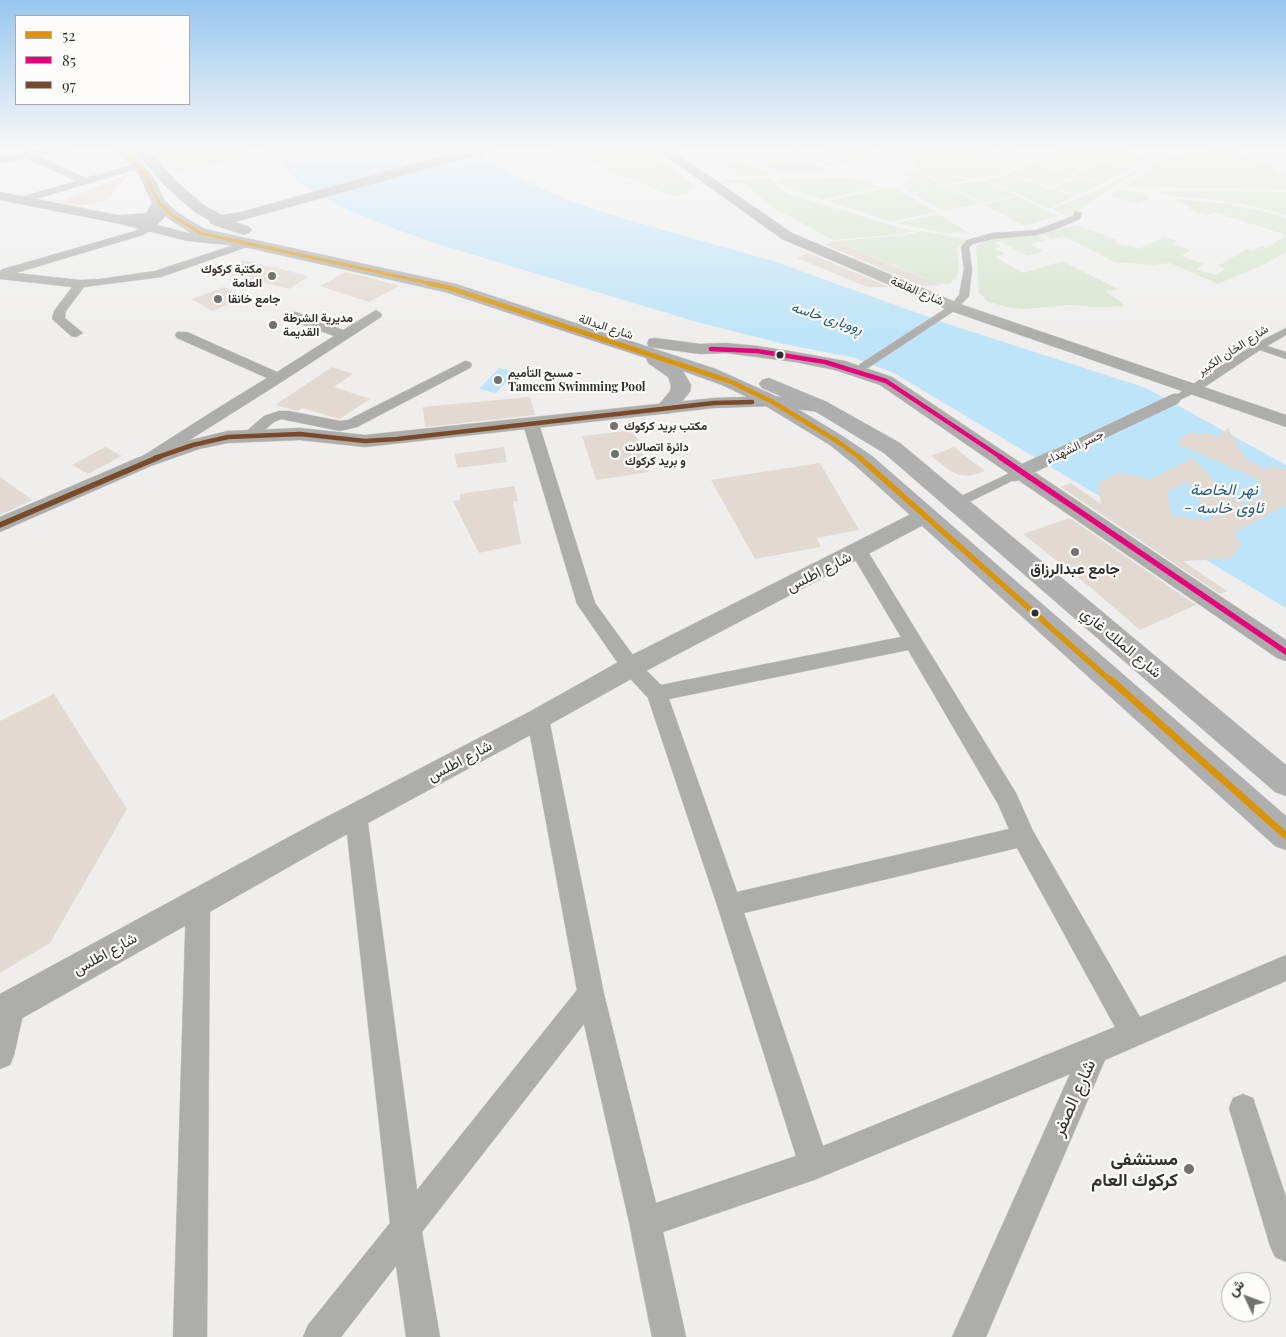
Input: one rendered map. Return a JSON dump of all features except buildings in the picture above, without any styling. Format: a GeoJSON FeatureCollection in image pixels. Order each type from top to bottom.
{"type":"FeatureCollection","features":[{"type":"Feature","properties":{"kind":"main road"},"geometry":{"type":"LineString","coordinates":[[118,219],[150,217],[157,210]]}},
{"type":"Feature","properties":{"kind":"main road"},"geometry":{"type":"LineString","coordinates":[[167,210],[192,229],[264,210]]}},
{"type":"Feature","properties":{"kind":"main road"},"geometry":{"type":"LineString","coordinates":[[181,210],[196,219],[224,221],[254,210]]}},
{"type":"Feature","properties":{"kind":"main road"},"geometry":{"type":"LineString","coordinates":[[203,210],[224,221]]}},
{"type":"Feature","properties":{"kind":"main road"},"geometry":{"type":"LineString","coordinates":[[262,225],[258,221],[259,217],[271,210]]}},
{"type":"Feature","properties":{"kind":"main road","name":"شارع البدالة"},"geometry":{"type":"LineString","coordinates":[[224,221],[249,243],[450,288],[709,373],[753,384],[820,406],[892,448],[957,503]]}},
{"type":"Feature","properties":{"kind":"main road","name":"شارع البدالة"},"geometry":{"type":"LineString","coordinates":[[224,221],[242,230],[432,272],[496,290],[655,343],[730,357],[753,384],[771,401],[836,441],[864,461],[924,516]]}},
{"type":"Feature","properties":{"kind":"main road"},"geometry":{"type":"LineString","coordinates":[[291,237],[309,244]]}},
{"type":"Feature","properties":{"kind":"main road"},"geometry":{"type":"LineString","coordinates":[[631,348],[663,364],[680,379],[680,392],[666,408]]}},
{"type":"Feature","properties":{"kind":"main road"},"geometry":{"type":"LineString","coordinates":[[902,495],[921,498],[930,496],[935,491],[936,486]]}},
{"type":"Feature","properties":{"kind":"main road","name":"شارع الملك غازي"},"geometry":{"type":"LineString","coordinates":[[957,503],[1286,783]]}},
{"type":"Feature","properties":{"kind":"main road"},"geometry":{"type":"LineString","coordinates":[[924,516],[1156,718],[1286,836]]}},
{"type":"Feature","properties":{"kind":"street"},"geometry":{"type":"LineString","coordinates":[[74,210],[210,241],[249,243]]}},
{"type":"Feature","properties":{"kind":"street"},"geometry":{"type":"LineString","coordinates":[[0,274],[129,237],[148,228],[160,214],[160,210]]}},
{"type":"Feature","properties":{"kind":"street","name":"شارع القلعة"},"geometry":{"type":"LineString","coordinates":[[750,210],[787,236],[954,307],[1286,421]]}},
{"type":"Feature","properties":{"kind":"street"},"geometry":{"type":"LineString","coordinates":[[864,366],[954,307],[964,296],[968,269],[965,247],[970,242],[992,236],[1037,232],[1077,218],[1078,213]]}},
{"type":"Feature","properties":{"kind":"street"},"geometry":{"type":"LineString","coordinates":[[0,274],[80,284],[125,280],[157,274],[249,243]]}},
{"type":"Feature","properties":{"kind":"street"},"geometry":{"type":"LineString","coordinates":[[76,333],[58,319],[60,311],[80,284]]}},
{"type":"Feature","properties":{"kind":"street"},"geometry":{"type":"LineString","coordinates":[[144,462],[376,314]]}},
{"type":"Feature","properties":{"kind":"street"},"geometry":{"type":"LineString","coordinates":[[291,315],[344,335]]}},
{"type":"Feature","properties":{"kind":"street","name":"شارع الخان الكبير"},"geometry":{"type":"LineString","coordinates":[[1193,390],[1259,346],[1286,331]]}},
{"type":"Feature","properties":{"kind":"street"},"geometry":{"type":"LineString","coordinates":[[182,335],[278,378]]}},
{"type":"Feature","properties":{"kind":"street"},"geometry":{"type":"LineString","coordinates":[[1259,346],[1286,356]]}},
{"type":"Feature","properties":{"kind":"street"},"geometry":{"type":"LineString","coordinates":[[730,357],[757,351],[825,362],[858,371],[886,382],[944,418],[1286,652]]}},
{"type":"Feature","properties":{"kind":"street"},"geometry":{"type":"LineString","coordinates":[[250,435],[269,419],[279,415],[289,415],[340,426],[352,424],[465,365]]}},
{"type":"Feature","properties":{"kind":"street","name":"جسر الشهداء"},"geometry":{"type":"LineString","coordinates":[[957,503],[1193,390]]}},
{"type":"Feature","properties":{"kind":"street"},"geometry":{"type":"LineString","coordinates":[[0,525],[144,462],[193,445],[228,437],[300,434],[365,441],[714,403],[771,401],[820,406]]}},
{"type":"Feature","properties":{"kind":"street"},"geometry":{"type":"LineString","coordinates":[[531,424],[586,604],[631,667],[657,694],[729,905],[814,1166]]}},
{"type":"Feature","properties":{"kind":"street","name":"شارع اطلس"},"geometry":{"type":"LineString","coordinates":[[6,1009],[198,902],[631,667],[924,516]]}},
{"type":"Feature","properties":{"kind":"street"},"geometry":{"type":"LineString","coordinates":[[859,551],[1008,800],[1023,836],[1134,1034]]}},
{"type":"Feature","properties":{"kind":"street"},"geometry":{"type":"LineString","coordinates":[[657,694],[912,642]]}},
{"type":"Feature","properties":{"kind":"street"},"geometry":{"type":"LineString","coordinates":[[538,719],[591,994],[645,1222],[669,1337]]}},
{"type":"Feature","properties":{"kind":"street"},"geometry":{"type":"LineString","coordinates":[[356,816],[406,1228],[423,1337]]}},
{"type":"Feature","properties":{"kind":"street"},"geometry":{"type":"LineString","coordinates":[[729,905],[1023,836]]}},
{"type":"Feature","properties":{"kind":"street"},"geometry":{"type":"LineString","coordinates":[[190,1337],[198,902]]}},
{"type":"Feature","properties":{"kind":"street","name":"شارع الصفر"},"geometry":{"type":"LineString","coordinates":[[969,1337],[1095,1050],[1286,968]]}},
{"type":"Feature","properties":{"kind":"street"},"geometry":{"type":"LineString","coordinates":[[320,1337],[591,994]]}},
{"type":"Feature","properties":{"kind":"street"},"geometry":{"type":"LineString","coordinates":[[0,1055],[6,1009]]}},
{"type":"Feature","properties":{"kind":"street"},"geometry":{"type":"LineString","coordinates":[[645,1222],[814,1166],[1095,1050]]}},
{"type":"Feature","properties":{"kind":"street"},"geometry":{"type":"LineString","coordinates":[[1243,1108],[1277,1189],[1286,1246]]}},
{"type":"Feature","properties":{"kind":"green space"},"geometry":{"type":"Polygon","coordinates":[[[778,210],[843,210],[915,231],[900,234],[833,240],[778,210]]]}},
{"type":"Feature","properties":{"kind":"green space"},"geometry":{"type":"Polygon","coordinates":[[[856,210],[934,210],[937,212],[891,222],[856,210]]]}},
{"type":"Feature","properties":{"kind":"green space"},"geometry":{"type":"Polygon","coordinates":[[[995,210],[1047,210],[1059,216],[1024,226],[995,210]]]}},
{"type":"Feature","properties":{"kind":"green space"},"geometry":{"type":"Polygon","coordinates":[[[1055,210],[1078,210],[1074,216],[1069,217],[1055,210]]]}},
{"type":"Feature","properties":{"kind":"green space"},"geometry":{"type":"Polygon","coordinates":[[[1189,210],[1258,210],[1276,214],[1286,218],[1286,235],[1214,212],[1207,216],[1189,210]]]}},
{"type":"Feature","properties":{"kind":"green space"},"geometry":{"type":"Polygon","coordinates":[[[1269,210],[1286,210],[1286,215],[1269,210]]]}},
{"type":"Feature","properties":{"kind":"green space"},"geometry":{"type":"Polygon","coordinates":[[[939,214],[971,234],[945,233],[894,223],[939,214]]]}},
{"type":"Feature","properties":{"kind":"green space"},"geometry":{"type":"Polygon","coordinates":[[[1077,225],[1117,240],[1115,242],[1125,246],[1129,245],[1139,249],[1164,237],[1177,241],[1173,244],[1191,250],[1181,256],[1205,264],[1197,269],[1215,275],[1226,269],[1218,266],[1247,249],[1253,251],[1261,246],[1266,248],[1286,236],[1286,252],[1265,264],[1218,284],[1170,263],[1152,265],[1115,262],[1064,236],[1051,239],[1041,234],[1077,225]]]}},
{"type":"Feature","properties":{"kind":"green space"},"geometry":{"type":"Polygon","coordinates":[[[921,231],[968,239],[957,248],[959,267],[956,280],[953,279],[951,283],[947,284],[937,283],[835,241],[903,236],[921,231]]]}},
{"type":"Feature","properties":{"kind":"green space"},"geometry":{"type":"Polygon","coordinates":[[[1036,235],[1046,240],[1031,244],[1043,251],[1027,256],[999,241],[994,243],[1000,246],[994,248],[1005,254],[995,257],[1024,273],[1062,261],[1118,289],[1105,291],[1124,306],[1096,307],[1069,305],[1022,309],[989,302],[979,293],[976,247],[983,241],[995,238],[1036,235]]]}},
{"type":"Feature","properties":{"kind":"water","name":"نهر الخاصة - ئاوی خاسە"},"geometry":{"type":"Polygon","coordinates":[[[350,210],[599,210],[773,261],[948,324],[1146,388],[1286,465],[1286,608],[894,373],[855,358],[784,344],[690,320],[431,242],[350,210]]]}},
{"type":"Feature","properties":{"kind":"water","name":"مسبح التأميم - Tameem Swimming Pool"},"geometry":{"type":"Polygon","coordinates":[[[499,368],[516,372],[496,393],[479,389],[499,368]]]}},
{"type":"Feature","properties":{"kind":"transit line","name":"52"},"geometry":{"type":"LineString","coordinates":[[167,210],[200,233],[450,288],[709,373],[771,401],[837,441],[864,461],[1286,836]]}},
{"type":"Feature","properties":{"kind":"transit line","name":"85"},"geometry":{"type":"LineString","coordinates":[[711,349],[757,351],[825,362],[886,381],[1286,652]]}},
{"type":"Feature","properties":{"kind":"transit line","name":"97"},"geometry":{"type":"LineString","coordinates":[[0,525],[144,462],[193,445],[228,437],[300,434],[365,441],[397,439],[714,403],[752,402]]}},
{"type":"Feature","properties":{"kind":"place","name":"مكتبة كركوك العامة"},"geometry":{"type":"Point","coordinates":[272,276]}},
{"type":"Feature","properties":{"kind":"place","name":"جامع خانقا"},"geometry":{"type":"Point","coordinates":[218,299]}},
{"type":"Feature","properties":{"kind":"place","name":"مديرية الشرطة القديمة"},"geometry":{"type":"Point","coordinates":[273,325]}},
{"type":"Feature","properties":{"kind":"place","name":"مسبح التأميم - Tameem Swimming Pool"},"geometry":{"type":"Point","coordinates":[498,380]}},
{"type":"Feature","properties":{"kind":"place","name":"مكتب بريد كركوك"},"geometry":{"type":"Point","coordinates":[614,426]}},
{"type":"Feature","properties":{"kind":"place","name":"دائرة اتصالات و بريد كركوك"},"geometry":{"type":"Point","coordinates":[615,454]}},
{"type":"Feature","properties":{"kind":"place","name":"جامع عبدالرزاق"},"geometry":{"type":"Point","coordinates":[1075,552]}},
{"type":"Feature","properties":{"kind":"place","name":"مستشفى كركوك العام"},"geometry":{"type":"Point","coordinates":[1189,1169]}},
{"type":"Feature","properties":{"kind":"water label","name":"ڕووباری خاسە"},"geometry":{"type":"Point","coordinates":[827,318]}}]}
